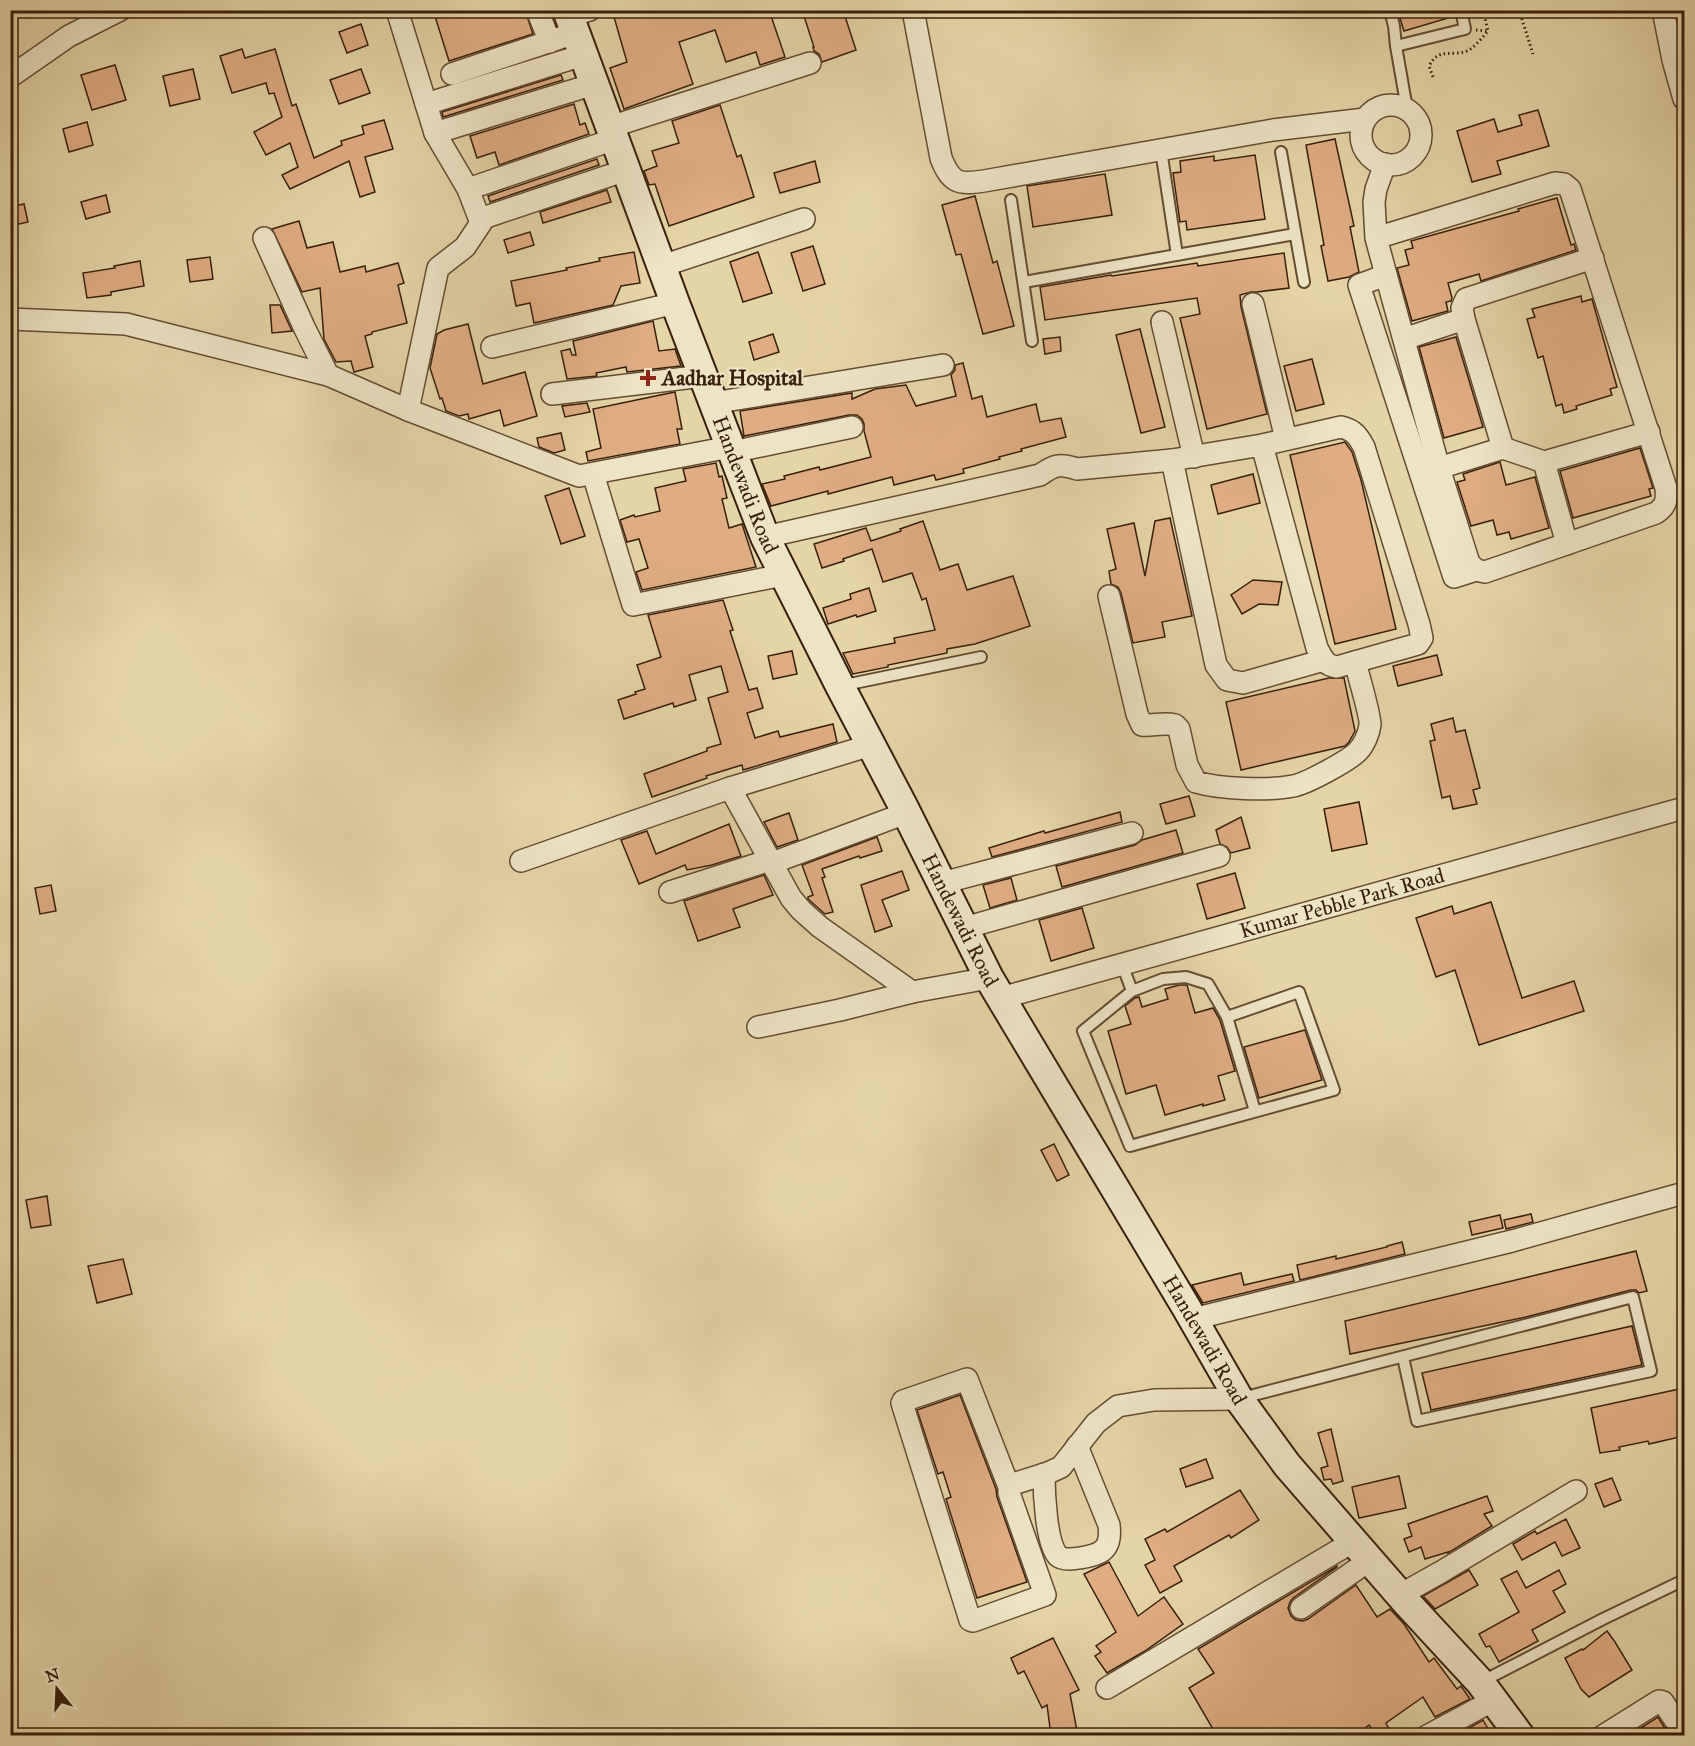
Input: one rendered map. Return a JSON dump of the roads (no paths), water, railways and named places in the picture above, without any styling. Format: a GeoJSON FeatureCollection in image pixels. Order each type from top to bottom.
{"type":"FeatureCollection","features":[{"type":"Feature","properties":{"kind":"main road","name":"Handewadi Road"},"geometry":{"type":"LineString","coordinates":[[572,28],[765,537],[995,988],[1239,1399],[1287,1466],[1487,1691],[1521,1736]]}},
{"type":"Feature","properties":{"kind":"street"},"geometry":{"type":"LineString","coordinates":[[10,77],[69,36],[120,10]]}},
{"type":"Feature","properties":{"kind":"street"},"geometry":{"type":"LineString","coordinates":[[398,10],[435,133],[468,189],[481,223],[465,248],[438,268],[408,410]]}},
{"type":"Feature","properties":{"kind":"street"},"geometry":{"type":"LineString","coordinates":[[537,10],[572,28]]}},
{"type":"Feature","properties":{"kind":"street"},"geometry":{"type":"LineString","coordinates":[[913,10],[941,158],[947,173],[956,181],[971,183],[1273,130],[1365,119]]}},
{"type":"Feature","properties":{"kind":"street"},"geometry":{"type":"LineString","coordinates":[[1663,10],[1684,99]]}},
{"type":"Feature","properties":{"kind":"street"},"geometry":{"type":"LineString","coordinates":[[426,104],[572,28]]}},
{"type":"Feature","properties":{"kind":"street"},"geometry":{"type":"LineString","coordinates":[[453,74],[572,28]]}},
{"type":"Feature","properties":{"kind":"street"},"geometry":{"type":"LineString","coordinates":[[468,189],[613,133],[810,63]]}},
{"type":"Feature","properties":{"kind":"street"},"geometry":{"type":"LineString","coordinates":[[435,133],[594,84]]}},
{"type":"Feature","properties":{"kind":"street"},"geometry":{"type":"LineString","coordinates":[[1384,105],[1396,105],[1407,109],[1415,117],[1420,128],[1420,140],[1416,151],[1408,159],[1397,164],[1385,164],[1374,160],[1366,152],[1361,141],[1361,130],[1365,119],[1373,110],[1384,105]]}},
{"type":"Feature","properties":{"kind":"street"},"geometry":{"type":"LineString","coordinates":[[1385,164],[1374,202],[1376,238],[1439,468],[1465,554],[1469,563],[1476,570]]}},
{"type":"Feature","properties":{"kind":"street"},"geometry":{"type":"LineString","coordinates":[[480,219],[626,170]]}},
{"type":"Feature","properties":{"kind":"street"},"geometry":{"type":"LineString","coordinates":[[1376,238],[1555,183],[1564,184],[1570,189],[1666,488],[1665,507],[1656,513],[1485,572],[1476,570],[1454,577],[1359,285],[1386,275]]}},
{"type":"Feature","properties":{"kind":"street"},"geometry":{"type":"LineString","coordinates":[[662,266],[804,219]]}},
{"type":"Feature","properties":{"kind":"street"},"geometry":{"type":"LineString","coordinates":[[264,238],[328,375]]}},
{"type":"Feature","properties":{"kind":"street"},"geometry":{"type":"LineString","coordinates":[[1503,448],[1464,320],[1462,308],[1466,299],[1593,258]]}},
{"type":"Feature","properties":{"kind":"street"},"geometry":{"type":"LineString","coordinates":[[492,347],[675,303]]}},
{"type":"Feature","properties":{"kind":"street"},"geometry":{"type":"LineString","coordinates":[[1253,304],[1286,439]]}},
{"type":"Feature","properties":{"kind":"street"},"geometry":{"type":"LineString","coordinates":[[11,318],[126,324],[328,375],[408,410],[579,476],[852,427]]}},
{"type":"Feature","properties":{"kind":"street"},"geometry":{"type":"LineString","coordinates":[[1404,339],[1464,320]]}},
{"type":"Feature","properties":{"kind":"street"},"geometry":{"type":"LineString","coordinates":[[1162,322],[1194,456]]}},
{"type":"Feature","properties":{"kind":"street"},"geometry":{"type":"LineString","coordinates":[[713,403],[943,365]]}},
{"type":"Feature","properties":{"kind":"street"},"geometry":{"type":"LineString","coordinates":[[552,394],[703,376]]}},
{"type":"Feature","properties":{"kind":"street"},"geometry":{"type":"LineString","coordinates":[[765,537],[1040,475],[1050,468],[1064,465],[1077,469],[1172,460],[1341,427],[1352,429],[1364,447],[1422,638],[1418,644],[1337,667],[1329,666],[1324,660],[1317,648],[1262,444]]}},
{"type":"Feature","properties":{"kind":"street"},"geometry":{"type":"LineString","coordinates":[[1439,468],[1503,448],[1544,462],[1649,432]]}},
{"type":"Feature","properties":{"kind":"street"},"geometry":{"type":"LineString","coordinates":[[1172,460],[1216,664],[1227,680],[1243,683],[1324,660]]}},
{"type":"Feature","properties":{"kind":"street"},"geometry":{"type":"LineString","coordinates":[[1544,462],[1567,544]]}},
{"type":"Feature","properties":{"kind":"street"},"geometry":{"type":"LineString","coordinates":[[593,474],[633,605],[783,574]]}},
{"type":"Feature","properties":{"kind":"street"},"geometry":{"type":"LineString","coordinates":[[1109,596],[1137,714],[1142,725],[1175,724],[1179,729],[1187,765],[1196,782],[1211,786],[1267,788],[1294,786],[1321,775],[1358,751],[1371,724],[1355,662]]}},
{"type":"Feature","properties":{"kind":"street"},"geometry":{"type":"LineString","coordinates":[[521,861],[730,788],[871,745]]}},
{"type":"Feature","properties":{"kind":"street"},"geometry":{"type":"LineString","coordinates":[[730,788],[791,898],[801,910],[820,927],[912,992]]}},
{"type":"Feature","properties":{"kind":"street","name":"Kumar Pebble Park Road"},"geometry":{"type":"LineString","coordinates":[[758,1027],[912,992],[995,988],[1122,964],[1684,808]]}},
{"type":"Feature","properties":{"kind":"street"},"geometry":{"type":"LineString","coordinates":[[670,892],[771,861],[906,813]]}},
{"type":"Feature","properties":{"kind":"street"},"geometry":{"type":"LineString","coordinates":[[942,884],[1132,833]]}},
{"type":"Feature","properties":{"kind":"street"},"geometry":{"type":"LineString","coordinates":[[964,928],[1219,856]]}},
{"type":"Feature","properties":{"kind":"street"},"geometry":{"type":"LineString","coordinates":[[1193,1319],[1512,1241],[1684,1192]]}},
{"type":"Feature","properties":{"kind":"street"},"geometry":{"type":"LineString","coordinates":[[967,1379],[1009,1487],[1009,1494],[1045,1595],[973,1621],[970,1620],[912,1437],[903,1401],[967,1379]]}},
{"type":"Feature","properties":{"kind":"street"},"geometry":{"type":"LineString","coordinates":[[1009,1487],[1061,1467],[1096,1424],[1118,1406],[1154,1400],[1239,1399]]}},
{"type":"Feature","properties":{"kind":"street"},"geometry":{"type":"LineString","coordinates":[[1044,1474],[1044,1500],[1052,1545],[1057,1555],[1062,1559],[1071,1560],[1102,1551],[1110,1535],[1109,1525],[1077,1446]]}},
{"type":"Feature","properties":{"kind":"street"},"geometry":{"type":"LineString","coordinates":[[1400,1595],[1576,1491]]}},
{"type":"Feature","properties":{"kind":"street"},"geometry":{"type":"LineString","coordinates":[[1301,1608],[1362,1550]]}},
{"type":"Feature","properties":{"kind":"street"},"geometry":{"type":"LineString","coordinates":[[1107,1688],[1362,1550]]}},
{"type":"Feature","properties":{"kind":"street"},"geometry":{"type":"LineString","coordinates":[[1427,1736],[1487,1691]]}},
{"type":"Feature","properties":{"kind":"street"},"geometry":{"type":"LineString","coordinates":[[1603,1736],[1659,1701],[1663,1702],[1681,1723]]}},
{"type":"Feature","properties":{"kind":"lane"},"geometry":{"type":"LineString","coordinates":[[1390,10],[1407,109]]}},
{"type":"Feature","properties":{"kind":"lane"},"geometry":{"type":"LineString","coordinates":[[1396,46],[1466,28],[1461,10]]}},
{"type":"Feature","properties":{"kind":"lane"},"geometry":{"type":"LineString","coordinates":[[1161,150],[1177,255]]}},
{"type":"Feature","properties":{"kind":"lane"},"geometry":{"type":"LineString","coordinates":[[1281,152],[1304,282]]}},
{"type":"Feature","properties":{"kind":"lane"},"geometry":{"type":"LineString","coordinates":[[1011,200],[1032,341]]}},
{"type":"Feature","properties":{"kind":"lane"},"geometry":{"type":"LineString","coordinates":[[1024,282],[1295,234]]}},
{"type":"Feature","properties":{"kind":"lane"},"geometry":{"type":"LineString","coordinates":[[840,686],[981,657]]}},
{"type":"Feature","properties":{"kind":"lane"},"geometry":{"type":"LineString","coordinates":[[1122,964],[1132,991]]}},
{"type":"Feature","properties":{"kind":"lane"},"geometry":{"type":"LineString","coordinates":[[1227,1017],[1299,992],[1334,1090],[1255,1112],[1130,1146],[1083,1031],[1132,991],[1163,979],[1185,976],[1209,984],[1227,1017],[1255,1112]]}},
{"type":"Feature","properties":{"kind":"lane"},"geometry":{"type":"LineString","coordinates":[[1239,1399],[1633,1297],[1651,1371],[1417,1421],[1403,1357]]}},
{"type":"Feature","properties":{"kind":"lane"},"geometry":{"type":"LineString","coordinates":[[1487,1691],[1603,1618],[1684,1580]]}},
{"type":"Feature","properties":{"kind":"place","name":"Aadhar Hospital"},"geometry":{"type":"Point","coordinates":[648,378]}}]}
